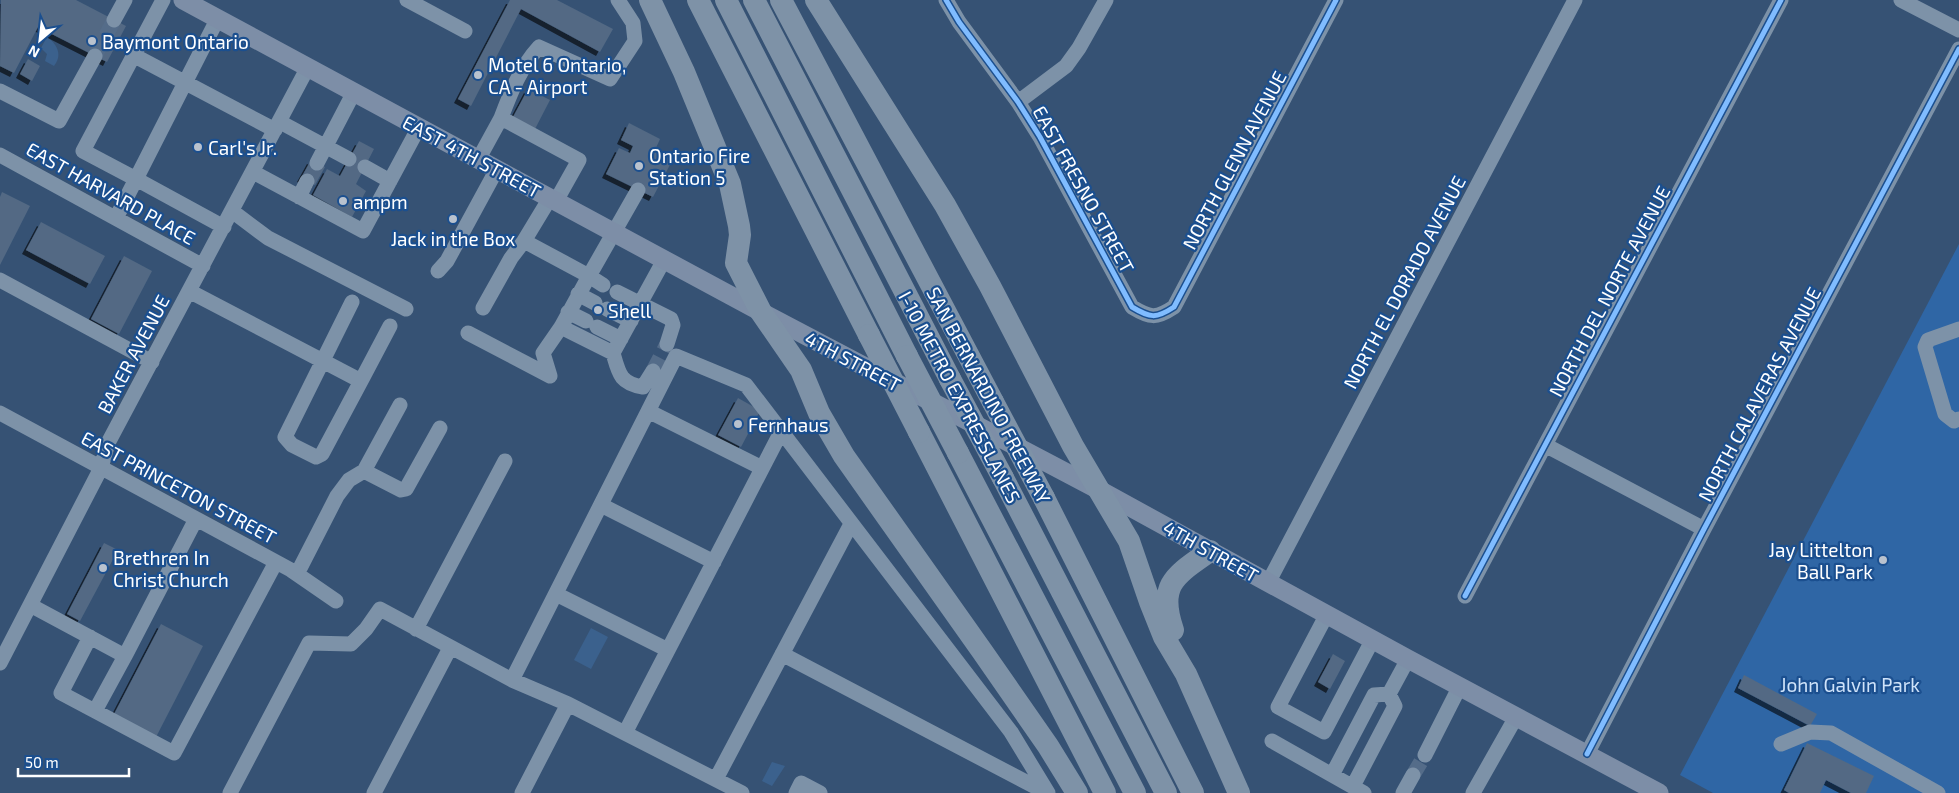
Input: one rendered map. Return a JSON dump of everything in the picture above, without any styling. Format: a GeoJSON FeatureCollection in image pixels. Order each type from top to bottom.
{"type":"FeatureCollection","features":[{"type":"Feature","properties":{"kind":"highway"},"geometry":{"type":"LineString","coordinates":[[650,0],[684,72],[730,184],[740,226],[736,263],[761,312],[801,370],[819,413],[844,456],[1010,691],[1077,793]]}},
{"type":"Feature","properties":{"kind":"highway"},"geometry":{"type":"LineString","coordinates":[[698,0],[1105,793]]}},
{"type":"Feature","properties":{"kind":"highway","name":"I-10 METRO EXPRESSLANES"},"geometry":{"type":"LineString","coordinates":[[726,0],[958,453],[1136,793]]}},
{"type":"Feature","properties":{"kind":"highway","name":"I-10 METRO EXPRESSLANES"},"geometry":{"type":"LineString","coordinates":[[754,0],[1166,793]]}},
{"type":"Feature","properties":{"kind":"highway","name":"SAN BERNARDINO FREEWAY"},"geometry":{"type":"LineString","coordinates":[[781,0],[1044,498],[1193,793]]}},
{"type":"Feature","properties":{"kind":"highway"},"geometry":{"type":"LineString","coordinates":[[816,0],[945,205],[1004,312],[1073,446],[1129,541],[1164,637],[1186,674],[1239,793]]}},
{"type":"Feature","properties":{"kind":"highway"},"geometry":{"type":"LineString","coordinates":[[1186,674],[1183,657],[1169,619],[1166,600],[1178,572],[1210,551]]}},
{"type":"Feature","properties":{"kind":"main road","name":"EAST 4TH STREET"},"geometry":{"type":"LineString","coordinates":[[183,0],[761,312]]}},
{"type":"Feature","properties":{"kind":"main road","name":"4TH STREET"},"geometry":{"type":"LineString","coordinates":[[761,312],[1101,491],[1656,792]]}},
{"type":"Feature","properties":{"kind":"street"},"geometry":{"type":"LineString","coordinates":[[114,20],[125,0]]}},
{"type":"Feature","properties":{"kind":"street"},"geometry":{"type":"LineString","coordinates":[[163,0],[84,151],[224,227]]}},
{"type":"Feature","properties":{"kind":"street"},"geometry":{"type":"LineString","coordinates":[[407,0],[465,31]]}},
{"type":"Feature","properties":{"kind":"street"},"geometry":{"type":"LineString","coordinates":[[478,160],[500,118],[516,79],[528,59],[539,47],[610,79],[635,41],[632,23],[618,0]]}},
{"type":"Feature","properties":{"kind":"street","name":"EAST FRESNO STREET"},"geometry":{"type":"LineString","coordinates":[[946,0],[959,22],[1018,102],[1040,137],[1132,307],[1146,315]]}},
{"type":"Feature","properties":{"kind":"street"},"geometry":{"type":"LineString","coordinates":[[1018,102],[1066,66],[1079,48],[1106,0]]}},
{"type":"Feature","properties":{"kind":"street","name":"NORTH GLENN AVENUE"},"geometry":{"type":"LineString","coordinates":[[1146,315],[1161,316],[1174,307],[1336,0]]}},
{"type":"Feature","properties":{"kind":"street","name":"NORTH EL DORADO AVENUE"},"geometry":{"type":"LineString","coordinates":[[1268,582],[1575,0]]}},
{"type":"Feature","properties":{"kind":"street","name":"NORTH DEL NORTE AVENUE"},"geometry":{"type":"LineString","coordinates":[[1465,596],[1781,0]]}},
{"type":"Feature","properties":{"kind":"street"},"geometry":{"type":"LineString","coordinates":[[1902,0],[1959,30]]}},
{"type":"Feature","properties":{"kind":"street"},"geometry":{"type":"LineString","coordinates":[[116,218],[218,18]]}},
{"type":"Feature","properties":{"kind":"street","name":"NORTH CALAVERAS AVENUE"},"geometry":{"type":"LineString","coordinates":[[1587,754],[1704,529],[1959,49]]}},
{"type":"Feature","properties":{"kind":"street"},"geometry":{"type":"LineString","coordinates":[[134,55],[278,126],[326,146],[349,159]]}},
{"type":"Feature","properties":{"kind":"street"},"geometry":{"type":"LineString","coordinates":[[0,91],[59,122],[95,56]]}},
{"type":"Feature","properties":{"kind":"street","name":"BAKER AVENUE"},"geometry":{"type":"LineString","coordinates":[[0,663],[101,468],[108,443],[308,68]]}},
{"type":"Feature","properties":{"kind":"street"},"geometry":{"type":"LineString","coordinates":[[317,163],[354,92]]}},
{"type":"Feature","properties":{"kind":"street"},"geometry":{"type":"LineString","coordinates":[[482,308],[511,258],[579,160],[500,118]]}},
{"type":"Feature","properties":{"kind":"street"},"geometry":{"type":"LineString","coordinates":[[252,172],[363,231],[419,128]]}},
{"type":"Feature","properties":{"kind":"street","name":"EAST HARVARD PLACE"},"geometry":{"type":"LineString","coordinates":[[0,155],[203,266]]}},
{"type":"Feature","properties":{"kind":"street"},"geometry":{"type":"LineString","coordinates":[[365,167],[390,181]]}},
{"type":"Feature","properties":{"kind":"street"},"geometry":{"type":"LineString","coordinates":[[438,270],[447,261],[497,169]]}},
{"type":"Feature","properties":{"kind":"street"},"geometry":{"type":"LineString","coordinates":[[299,197],[307,181]]}},
{"type":"Feature","properties":{"kind":"street"},"geometry":{"type":"LineString","coordinates":[[468,333],[550,376],[543,353],[561,327],[638,190]]}},
{"type":"Feature","properties":{"kind":"street"},"geometry":{"type":"LineString","coordinates":[[232,211],[268,238],[406,309]]}},
{"type":"Feature","properties":{"kind":"street"},"geometry":{"type":"LineString","coordinates":[[524,241],[640,304],[672,319],[673,325],[667,344]]}},
{"type":"Feature","properties":{"kind":"street"},"geometry":{"type":"LineString","coordinates":[[653,371],[643,387],[630,385],[619,375],[613,353],[664,260]]}},
{"type":"Feature","properties":{"kind":"street"},"geometry":{"type":"LineString","coordinates":[[0,280],[152,362]]}},
{"type":"Feature","properties":{"kind":"street"},"geometry":{"type":"LineString","coordinates":[[189,291],[361,381]]}},
{"type":"Feature","properties":{"kind":"street"},"geometry":{"type":"LineString","coordinates":[[578,294],[630,321]]}},
{"type":"Feature","properties":{"kind":"street"},"geometry":{"type":"LineString","coordinates":[[352,302],[285,437],[292,446],[316,457],[322,454],[390,326]]}},
{"type":"Feature","properties":{"kind":"street"},"geometry":{"type":"LineString","coordinates":[[568,312],[621,339]]}},
{"type":"Feature","properties":{"kind":"street"},"geometry":{"type":"LineString","coordinates":[[561,327],[613,353]]}},
{"type":"Feature","properties":{"kind":"street"},"geometry":{"type":"LineString","coordinates":[[1959,329],[1928,340],[1925,347],[1945,414],[1954,421],[1959,419]]}},
{"type":"Feature","properties":{"kind":"street"},"geometry":{"type":"LineString","coordinates":[[512,680],[676,356],[746,385],[1011,732],[1047,793]]}},
{"type":"Feature","properties":{"kind":"street"},"geometry":{"type":"LineString","coordinates":[[297,574],[338,496],[349,480],[364,471],[400,405]]}},
{"type":"Feature","properties":{"kind":"street"},"geometry":{"type":"LineString","coordinates":[[648,411],[762,468]]}},
{"type":"Feature","properties":{"kind":"street","name":"EAST PRINCETON STREET"},"geometry":{"type":"LineString","coordinates":[[0,412],[276,562],[336,601]]}},
{"type":"Feature","properties":{"kind":"street"},"geometry":{"type":"LineString","coordinates":[[364,471],[401,490],[406,489],[440,428]]}},
{"type":"Feature","properties":{"kind":"street"},"geometry":{"type":"LineString","coordinates":[[625,733],[781,432]]}},
{"type":"Feature","properties":{"kind":"street"},"geometry":{"type":"LineString","coordinates":[[1545,444],[1704,529]]}},
{"type":"Feature","properties":{"kind":"street"},"geometry":{"type":"LineString","coordinates":[[416,629],[505,461]]}},
{"type":"Feature","properties":{"kind":"street"},"geometry":{"type":"LineString","coordinates":[[601,505],[714,562]]}},
{"type":"Feature","properties":{"kind":"street"},"geometry":{"type":"LineString","coordinates":[[95,711],[196,519]]}},
{"type":"Feature","properties":{"kind":"street"},"geometry":{"type":"LineString","coordinates":[[716,779],[852,524]]}},
{"type":"Feature","properties":{"kind":"street"},"geometry":{"type":"LineString","coordinates":[[90,637],[61,693],[174,753],[276,562]]}},
{"type":"Feature","properties":{"kind":"street"},"geometry":{"type":"LineString","coordinates":[[556,594],[668,650]]}},
{"type":"Feature","properties":{"kind":"street"},"geometry":{"type":"LineString","coordinates":[[30,605],[125,656]]}},
{"type":"Feature","properties":{"kind":"street"},"geometry":{"type":"LineString","coordinates":[[230,793],[309,643],[351,644],[366,629],[380,609],[512,680],[568,704],[742,793]]}},
{"type":"Feature","properties":{"kind":"street"},"geometry":{"type":"LineString","coordinates":[[1327,614],[1278,707],[1324,732],[1373,639]]}},
{"type":"Feature","properties":{"kind":"street"},"geometry":{"type":"LineString","coordinates":[[374,793],[450,648]]}},
{"type":"Feature","properties":{"kind":"street"},"geometry":{"type":"LineString","coordinates":[[782,654],[1047,793]]}},
{"type":"Feature","properties":{"kind":"street"},"geometry":{"type":"LineString","coordinates":[[1388,694],[1408,659]]}},
{"type":"Feature","properties":{"kind":"street"},"geometry":{"type":"LineString","coordinates":[[1425,755],[1460,686]]}},
{"type":"Feature","properties":{"kind":"street"},"geometry":{"type":"LineString","coordinates":[[1332,775],[1374,695],[1388,694]]}},
{"type":"Feature","properties":{"kind":"street"},"geometry":{"type":"LineString","coordinates":[[1272,741],[1357,790],[1394,706],[1388,694]]}},
{"type":"Feature","properties":{"kind":"street"},"geometry":{"type":"LineString","coordinates":[[522,793],[568,704]]}},
{"type":"Feature","properties":{"kind":"street"},"geometry":{"type":"LineString","coordinates":[[1473,793],[1516,716]]}},
{"type":"Feature","properties":{"kind":"street"},"geometry":{"type":"LineString","coordinates":[[1781,744],[1810,732],[1831,734],[1938,793]]}},
{"type":"Feature","properties":{"kind":"street"},"geometry":{"type":"LineString","coordinates":[[1403,793],[1413,776]]}},
{"type":"Feature","properties":{"kind":"street"},"geometry":{"type":"LineString","coordinates":[[796,793],[801,783],[820,793]]}},
{"type":"Feature","properties":{"kind":"green space","name":"John Galvin Park"},"geometry":{"type":"Polygon","coordinates":[[[1959,244],[1959,793],[1713,793],[1680,775],[1959,244]]]}},
{"type":"Feature","properties":{"kind":"shaded area"},"geometry":{"type":"Polygon","coordinates":[[[47,37],[58,50],[57,62],[54,66],[45,61],[47,54],[41,48],[47,37]]]}},
{"type":"Feature","properties":{"kind":"shaded area"},"geometry":{"type":"Polygon","coordinates":[[[591,628],[608,637],[591,669],[574,660],[591,628]]]}},
{"type":"Feature","properties":{"kind":"shaded area"},"geometry":{"type":"Polygon","coordinates":[[[772,762],[785,766],[772,786],[762,781],[772,762]]]}},
{"type":"Feature","properties":{"kind":"building","name":"Baymont Ontario"},"geometry":{"type":"Polygon","coordinates":[[[1,0],[76,0],[126,26],[107,62],[38,27],[14,73],[0,66],[1,0]]]}},
{"type":"Feature","properties":{"kind":"building","name":"Motel 6 Ontario, CA - Airport"},"geometry":{"type":"Polygon","coordinates":[[[510,0],[557,0],[613,29],[600,52],[521,9],[471,106],[458,99],[510,0]]]}},
{"type":"Feature","properties":{"kind":"building"},"geometry":{"type":"Polygon","coordinates":[[[28,59],[40,66],[32,81],[20,74],[28,59]]]}},
{"type":"Feature","properties":{"kind":"building"},"geometry":{"type":"Polygon","coordinates":[[[528,89],[550,100],[535,129],[513,117],[528,89]]]}},
{"type":"Feature","properties":{"kind":"building","name":"Ontario Fire Station 5"},"geometry":{"type":"Polygon","coordinates":[[[629,123],[660,139],[655,150],[673,159],[653,197],[606,174],[619,148],[630,153],[633,146],[621,140],[629,123]]]}},
{"type":"Feature","properties":{"kind":"building"},"geometry":{"type":"Polygon","coordinates":[[[359,141],[374,149],[356,184],[366,191],[352,217],[313,195],[327,169],[340,176],[359,141]]]}},
{"type":"Feature","properties":{"kind":"building"},"geometry":{"type":"Polygon","coordinates":[[[311,160],[325,167],[315,185],[301,178],[311,160]]]}},
{"type":"Feature","properties":{"kind":"building"},"geometry":{"type":"Polygon","coordinates":[[[2,192],[30,206],[0,265],[0,197],[2,192]]]}},
{"type":"Feature","properties":{"kind":"building"},"geometry":{"type":"Polygon","coordinates":[[[41,222],[105,256],[90,284],[26,250],[41,222]]]}},
{"type":"Feature","properties":{"kind":"building"},"geometry":{"type":"Polygon","coordinates":[[[124,256],[152,271],[119,334],[91,319],[124,256]]]}},
{"type":"Feature","properties":{"kind":"building","name":"Fernhaus"},"geometry":{"type":"Polygon","coordinates":[[[738,398],[754,407],[759,413],[741,447],[718,435],[738,398]]]}},
{"type":"Feature","properties":{"kind":"building"},"geometry":{"type":"Polygon","coordinates":[[[104,543],[118,550],[80,621],[67,614],[104,543]]]}},
{"type":"Feature","properties":{"kind":"building"},"geometry":{"type":"Polygon","coordinates":[[[161,624],[203,646],[155,739],[113,716],[161,624]]]}},
{"type":"Feature","properties":{"kind":"building"},"geometry":{"type":"Polygon","coordinates":[[[1333,654],[1345,661],[1330,689],[1318,682],[1333,654]]]}},
{"type":"Feature","properties":{"kind":"building"},"geometry":{"type":"Polygon","coordinates":[[[1744,675],[1817,714],[1810,726],[1738,688],[1744,675]]]}},
{"type":"Feature","properties":{"kind":"building"},"geometry":{"type":"Polygon","coordinates":[[[1807,743],[1874,776],[1866,793],[1851,793],[1826,780],[1820,793],[1789,793],[1784,790],[1807,743]]]}},
{"type":"Feature","properties":{"kind":"tunnel"},"geometry":{"type":"LineString","coordinates":[[95,56],[114,20]]}},
{"type":"Feature","properties":{"kind":"tunnel"},"geometry":{"type":"LineString","coordinates":[[653,371],[667,344]]}},
{"type":"Feature","properties":{"kind":"tunnel"},"geometry":{"type":"LineString","coordinates":[[1413,775],[1425,755]]}},
{"type":"Feature","properties":{"kind":"cycle path"},"geometry":{"type":"LineString","coordinates":[[946,0],[959,22],[1018,102],[1040,137],[1132,307],[1153,316],[1162,314],[1174,307],[1336,0]]}},
{"type":"Feature","properties":{"kind":"cycle path"},"geometry":{"type":"LineString","coordinates":[[1465,596],[1781,0]]}},
{"type":"Feature","properties":{"kind":"cycle path"},"geometry":{"type":"LineString","coordinates":[[1587,754],[1704,529],[1959,49]]}},
{"type":"Feature","properties":{"kind":"place","name":"Baymont Ontario"},"geometry":{"type":"Point","coordinates":[92,41]}},
{"type":"Feature","properties":{"kind":"place","name":"Motel 6 Ontario, CA - Airport"},"geometry":{"type":"Point","coordinates":[478,75]}},
{"type":"Feature","properties":{"kind":"place","name":"Carl's Jr."},"geometry":{"type":"Point","coordinates":[198,147]}},
{"type":"Feature","properties":{"kind":"place","name":"Ontario Fire Station 5"},"geometry":{"type":"Point","coordinates":[639,166]}},
{"type":"Feature","properties":{"kind":"place","name":"ampm"},"geometry":{"type":"Point","coordinates":[343,201]}},
{"type":"Feature","properties":{"kind":"place","name":"Jack in the Box"},"geometry":{"type":"Point","coordinates":[453,219]}},
{"type":"Feature","properties":{"kind":"place","name":"Shell"},"geometry":{"type":"Point","coordinates":[598,310]}},
{"type":"Feature","properties":{"kind":"place","name":"Fernhaus"},"geometry":{"type":"Point","coordinates":[738,424]}},
{"type":"Feature","properties":{"kind":"place","name":"Jay Littelton Ball Park"},"geometry":{"type":"Point","coordinates":[1883,560]}},
{"type":"Feature","properties":{"kind":"place","name":"Brethren In Christ Church"},"geometry":{"type":"Point","coordinates":[103,568]}}]}
